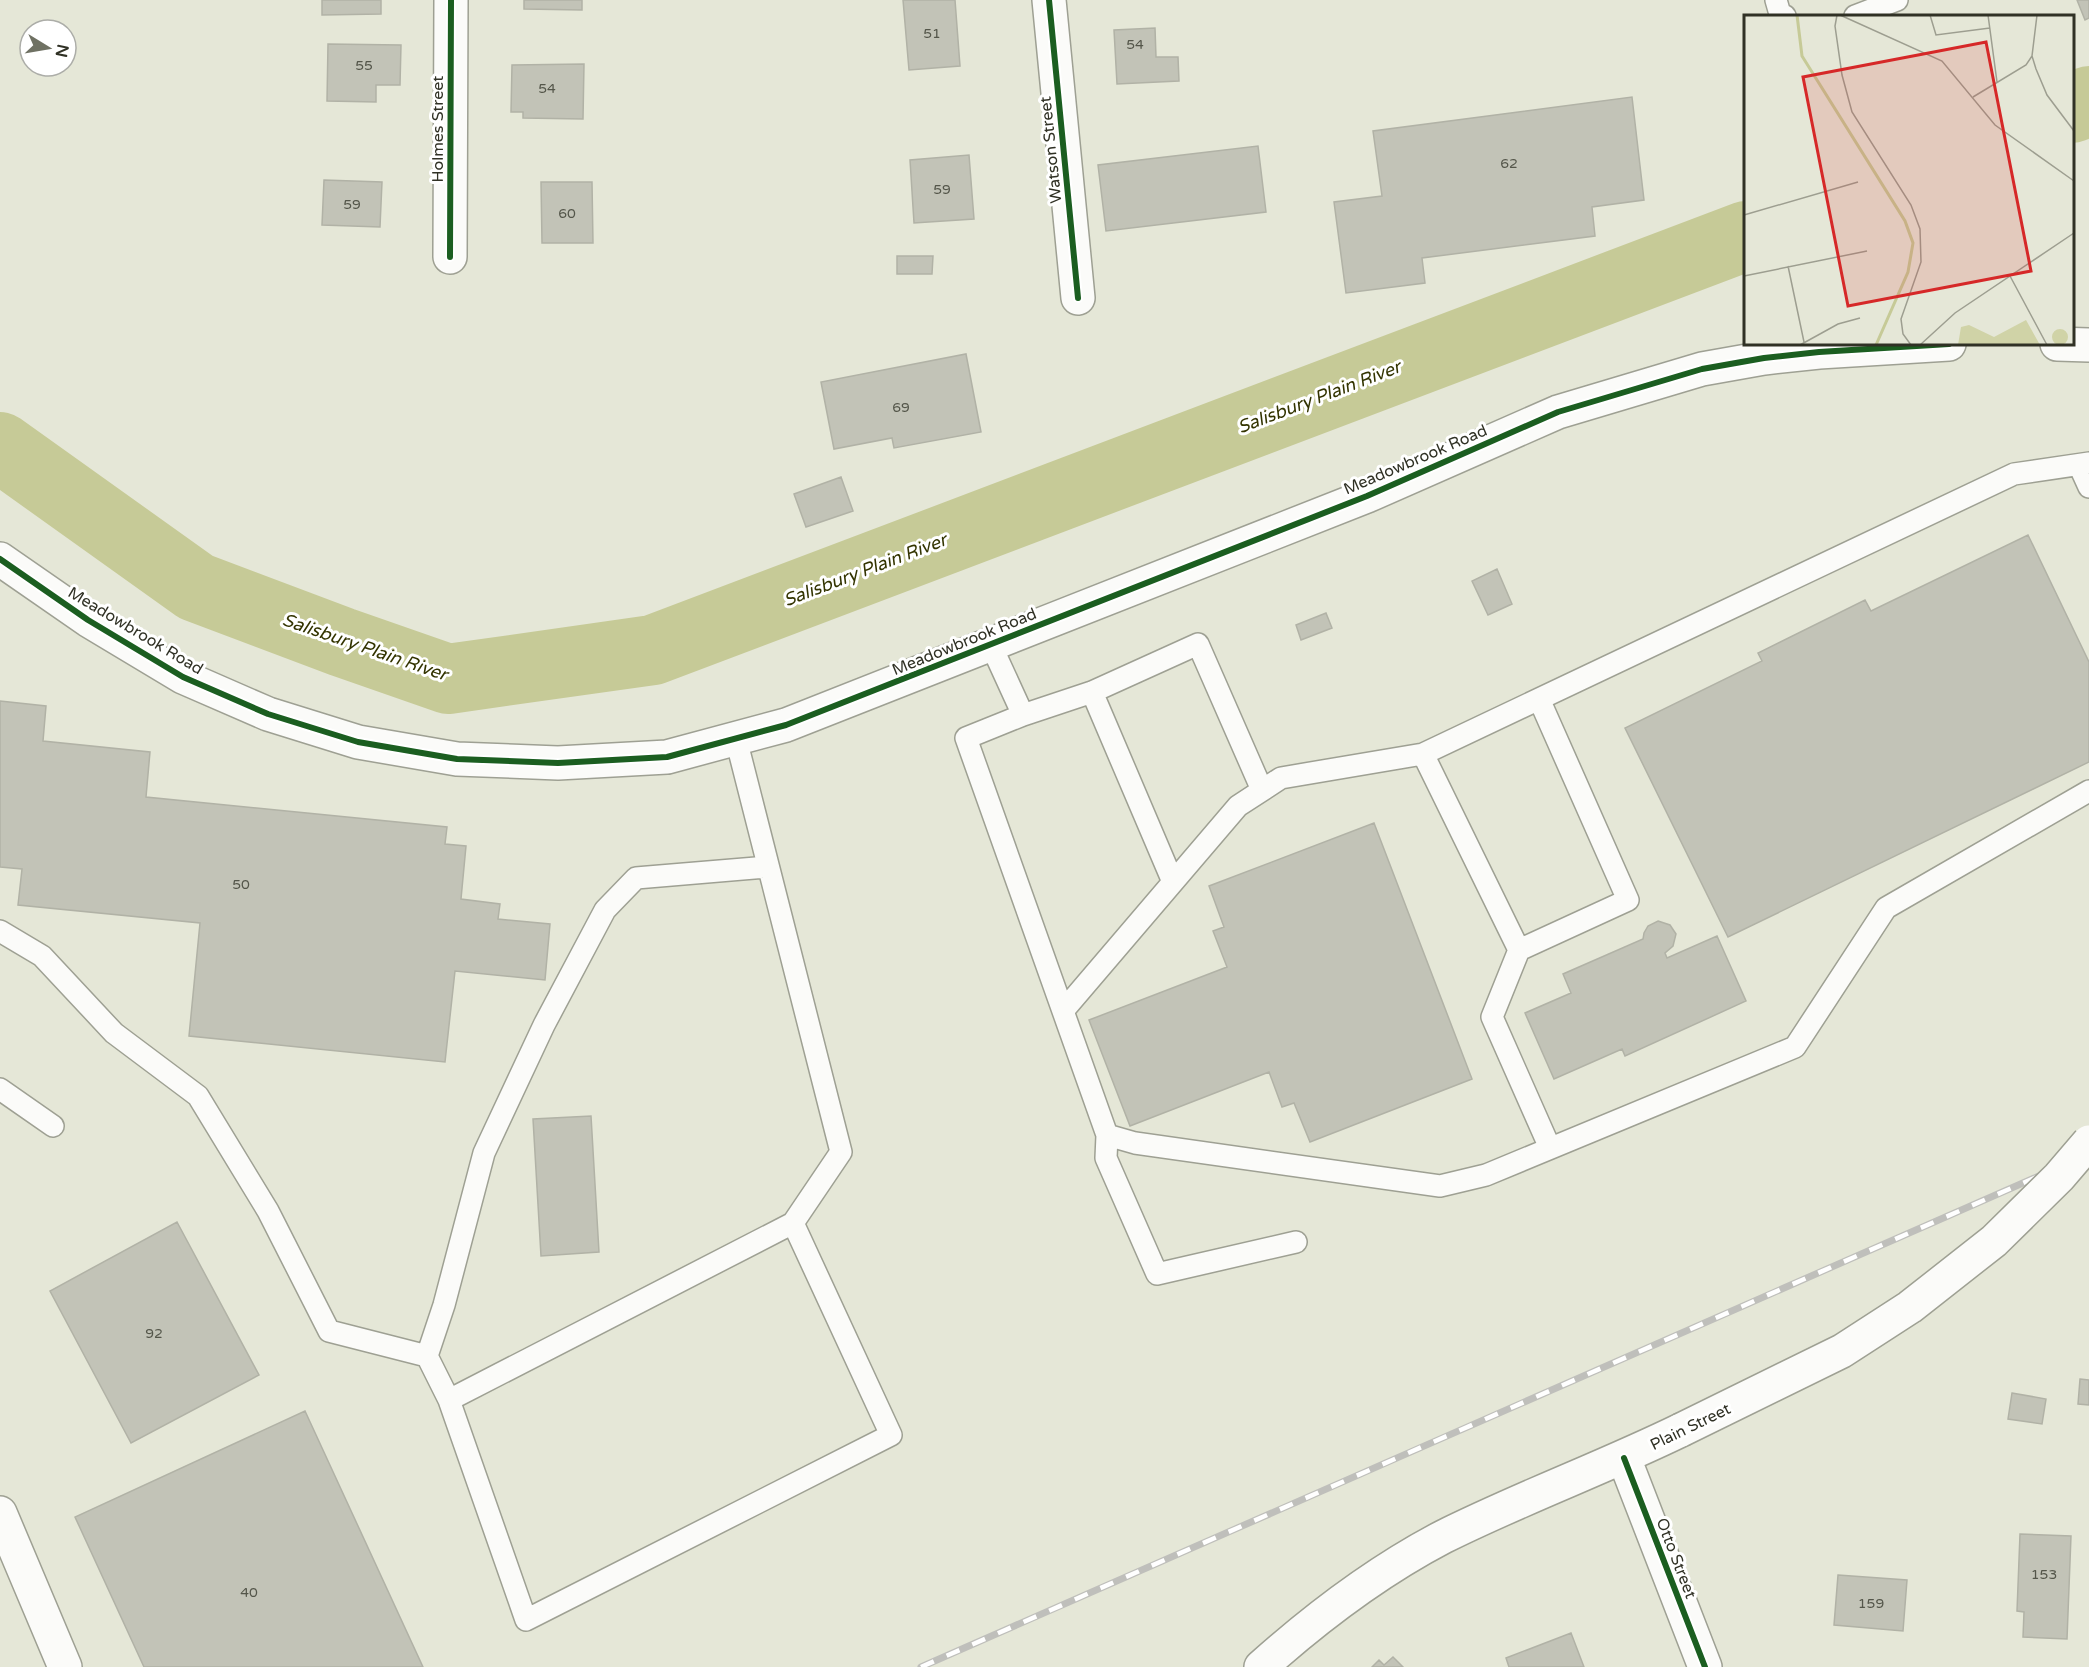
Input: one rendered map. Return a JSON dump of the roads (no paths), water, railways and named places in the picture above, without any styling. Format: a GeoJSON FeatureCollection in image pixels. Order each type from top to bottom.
{"type":"FeatureCollection","features":[{"type":"Feature","properties":{"kind":"street","name":"Holmes Street"},"geometry":{"type":"LineString","coordinates":[[450,257],[451,0]]}},
{"type":"Feature","properties":{"kind":"street","name":"Watson Street"},"geometry":{"type":"LineString","coordinates":[[1049,0],[1078,298]]}},
{"type":"Feature","properties":{"kind":"street","name":"Meadowbrook Road"},"geometry":{"type":"LineString","coordinates":[[0,559],[88,620],[183,677],[268,714],[358,742],[457,759],[558,763],[667,757],[786,725],[1367,496],[1558,412],[1702,369],[1764,358],[1931,345]]}},
{"type":"Feature","properties":{"kind":"street"},"geometry":{"type":"LineString","coordinates":[[2074,345],[2089,345]]}},
{"type":"Feature","properties":{"kind":"street","name":"Plain Street"},"geometry":{"type":"LineString","coordinates":[[1261,1667],[1338,1602],[1441,1538],[1507,1507],[1624,1458],[1842,1352],[1910,1307],[1994,1241],[2059,1177],[2089,1142]]}},
{"type":"Feature","properties":{"kind":"street","name":"Otto Street"},"geometry":{"type":"LineString","coordinates":[[1624,1458],[1705,1667]]}},
{"type":"Feature","properties":{"kind":"street"},"geometry":{"type":"LineString","coordinates":[[0,1513],[65,1667]]}},
{"type":"Feature","properties":{"kind":"lane"},"geometry":{"type":"LineString","coordinates":[[1776,0],[1780,14],[1782,15]]}},
{"type":"Feature","properties":{"kind":"lane"},"geometry":{"type":"LineString","coordinates":[[1858,15],[1897,0]]}},
{"type":"Feature","properties":{"kind":"lane"},"geometry":{"type":"LineString","coordinates":[[1063,1011],[1238,806],[1281,778],[1423,754],[2014,474],[2084,464],[2089,487]]}},
{"type":"Feature","properties":{"kind":"lane"},"geometry":{"type":"LineString","coordinates":[[1262,790],[1198,644],[1092,692],[1023,715],[966,738],[1107,1135],[1106,1158],[1157,1274],[1296,1242]]}},
{"type":"Feature","properties":{"kind":"lane"},"geometry":{"type":"LineString","coordinates":[[991,645],[1023,715]]}},
{"type":"Feature","properties":{"kind":"lane"},"geometry":{"type":"LineString","coordinates":[[1092,692],[1173,882]]}},
{"type":"Feature","properties":{"kind":"lane"},"geometry":{"type":"LineString","coordinates":[[1539,699],[1628,900],[1519,950],[1492,1017],[1550,1148]]}},
{"type":"Feature","properties":{"kind":"lane"},"geometry":{"type":"LineString","coordinates":[[449,1400],[793,1223],[841,1152],[736,739]]}},
{"type":"Feature","properties":{"kind":"lane"},"geometry":{"type":"LineString","coordinates":[[1423,754],[1519,950]]}},
{"type":"Feature","properties":{"kind":"lane"},"geometry":{"type":"LineString","coordinates":[[1107,1135],[1135,1143],[1440,1186],[1486,1174],[1795,1047],[1886,908],[2089,791]]}},
{"type":"Feature","properties":{"kind":"lane"},"geometry":{"type":"LineString","coordinates":[[768,867],[636,878],[605,909],[544,1025],[484,1153],[444,1305],[427,1356],[449,1400],[526,1620],[891,1435],[793,1223]]}},
{"type":"Feature","properties":{"kind":"lane"},"geometry":{"type":"LineString","coordinates":[[0,931],[42,956],[114,1034],[198,1096],[268,1211],[329,1331],[427,1356]]}},
{"type":"Feature","properties":{"kind":"lane"},"geometry":{"type":"LineString","coordinates":[[0,1089],[53,1126]]}},
{"type":"Feature","properties":{"kind":"waterway","name":"Salisbury Plain River"},"geometry":{"type":"LineString","coordinates":[[2074,107],[2089,101]]}},
{"type":"Feature","properties":{"kind":"waterway","name":"Salisbury Plain River"},"geometry":{"type":"LineString","coordinates":[[0,447],[196,587],[448,679],[653,650],[1744,237]]}},
{"type":"Feature","properties":{"kind":"railway"},"geometry":{"type":"LineString","coordinates":[[921,1667],[2089,1154]]}}]}
